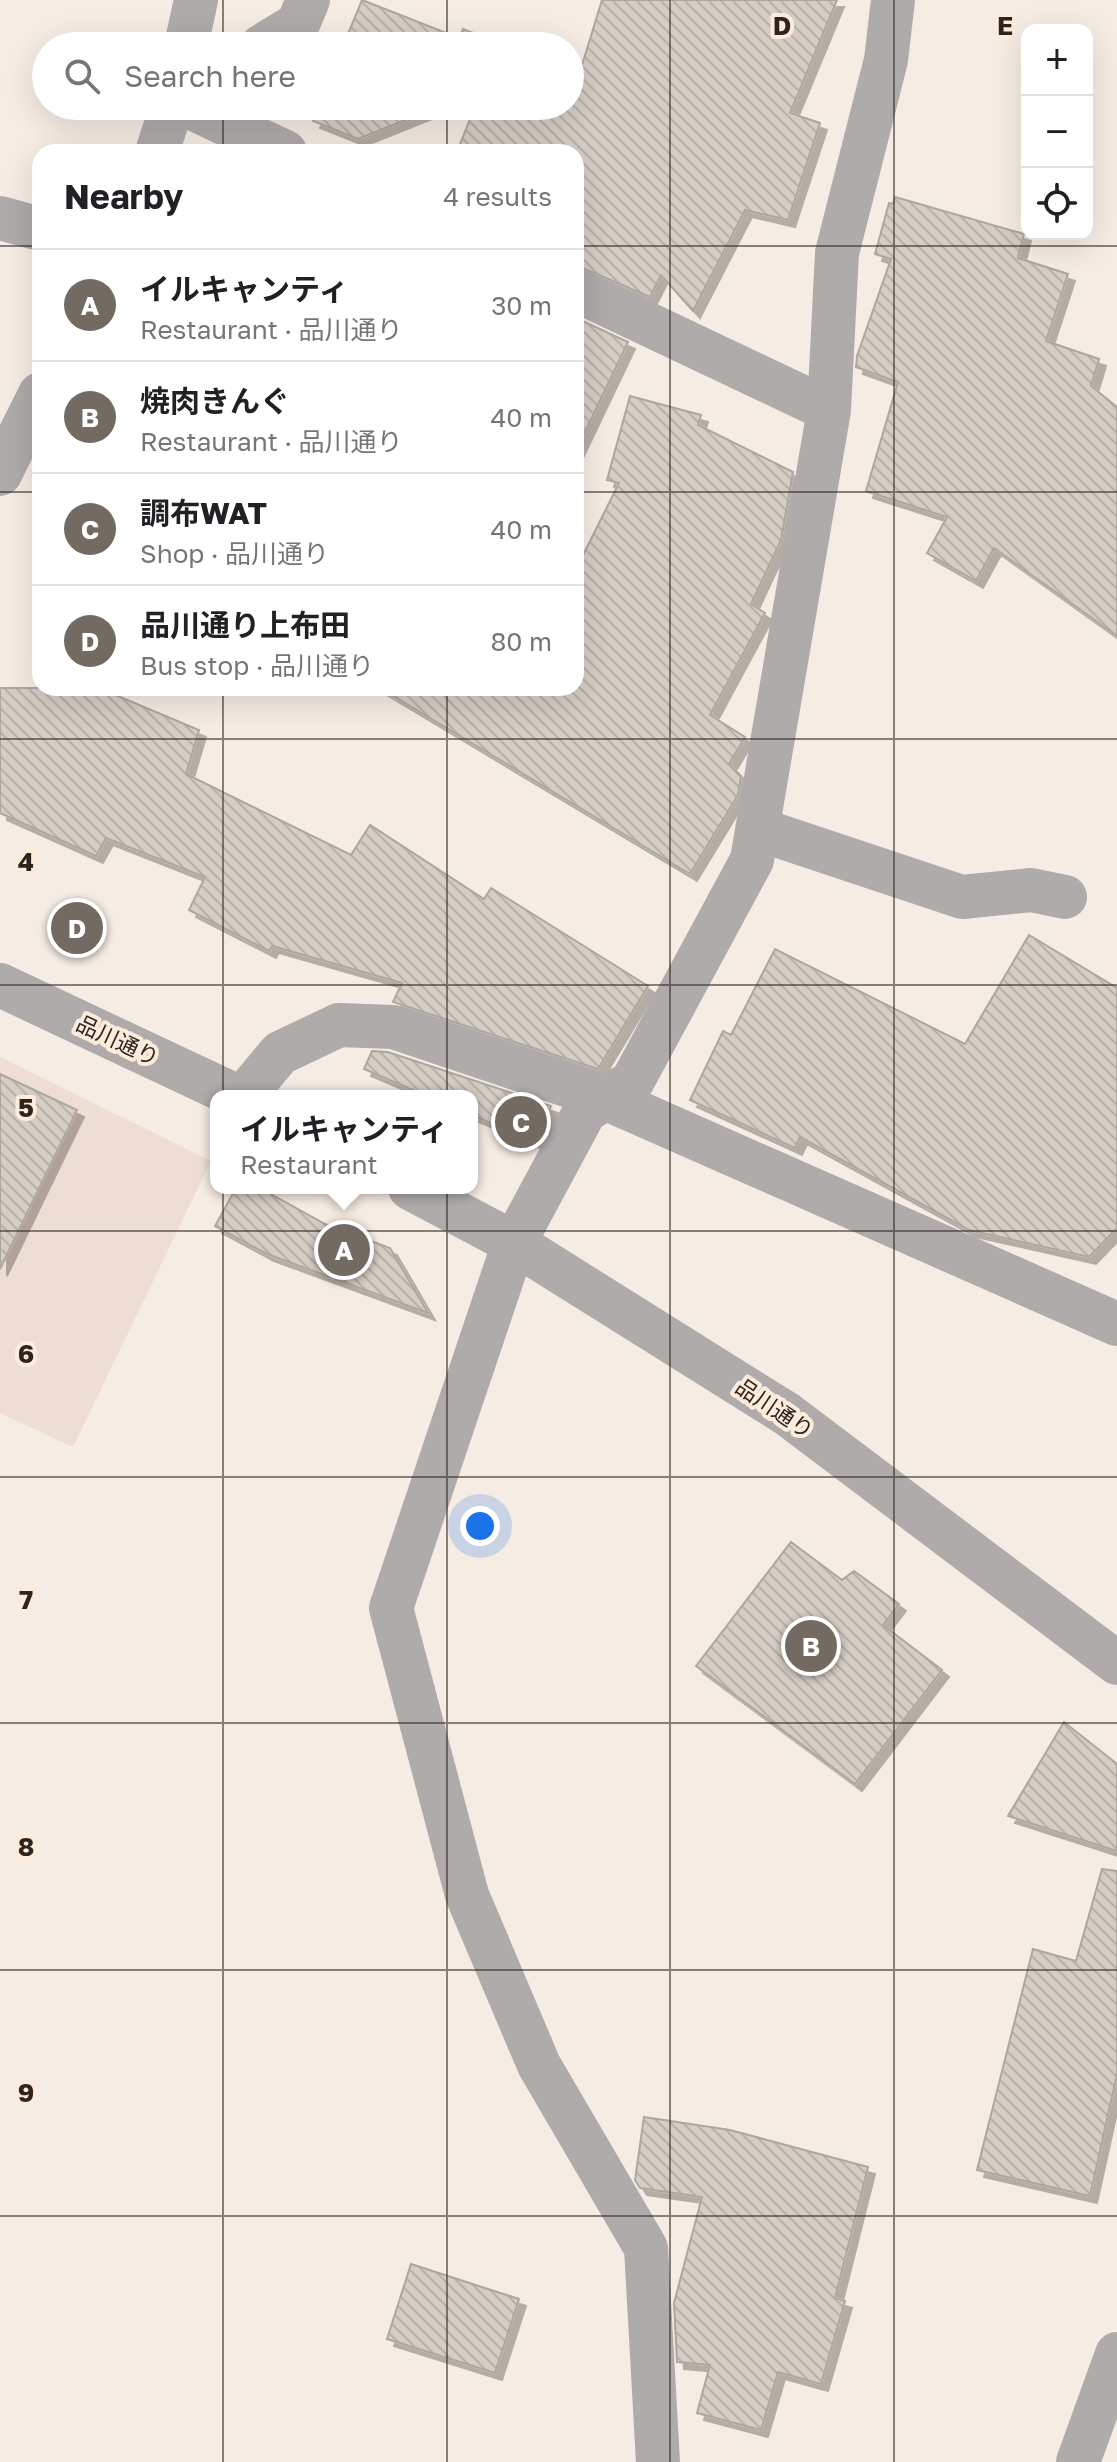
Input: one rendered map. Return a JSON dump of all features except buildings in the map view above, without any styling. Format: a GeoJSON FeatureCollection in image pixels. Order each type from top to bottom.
{"type":"FeatureCollection","features":[{"type":"Feature","properties":{"kind":"street"},"geometry":{"type":"LineString","coordinates":[[189,32],[196,0]]}},
{"type":"Feature","properties":{"kind":"street"},"geometry":{"type":"LineString","coordinates":[[285,32],[298,24],[308,0]]}},
{"type":"Feature","properties":{"kind":"street"},"geometry":{"type":"LineString","coordinates":[[658,2462],[646,2248],[539,2065],[467,1895],[391,1608],[514,1243],[585,1111],[632,1082],[752,860],[829,410],[837,253],[886,60],[893,0]]}},
{"type":"Feature","properties":{"kind":"street"},"geometry":{"type":"LineString","coordinates":[[160,144],[167,120]]}},
{"type":"Feature","properties":{"kind":"street"},"geometry":{"type":"LineString","coordinates":[[218,120],[268,144]]}},
{"type":"Feature","properties":{"kind":"street"},"geometry":{"type":"LineString","coordinates":[[0,218],[32,227]]}},
{"type":"Feature","properties":{"kind":"street"},"geometry":{"type":"LineString","coordinates":[[584,294],[829,410]]}},
{"type":"Feature","properties":{"kind":"street"},"geometry":{"type":"LineString","coordinates":[[0,474],[32,410]]}},
{"type":"Feature","properties":{"kind":"street"},"geometry":{"type":"LineString","coordinates":[[758,829],[962,897],[1031,890],[1065,897]]}},
{"type":"Feature","properties":{"kind":"street","name":"品川通り"},"geometry":{"type":"LineString","coordinates":[[0,985],[223,1090]]}},
{"type":"Feature","properties":{"kind":"street"},"geometry":{"type":"LineString","coordinates":[[249,1090],[280,1053],[339,1025],[393,1027],[605,1098],[1116,1321]]}},
{"type":"Feature","properties":{"kind":"street","name":"品川通り"},"geometry":{"type":"LineString","coordinates":[[421,1194],[514,1243],[787,1414],[1117,1663]]}},
{"type":"Feature","properties":{"kind":"street"},"geometry":{"type":"LineString","coordinates":[[1078,2462],[1117,2354]]}},
{"type":"Feature","properties":{"kind":"shaded area"},"geometry":{"type":"Polygon","coordinates":[[[0,1057],[210,1163],[73,1447],[0,1413],[0,1057]]]}},
{"type":"Feature","properties":{"kind":"place","name":"品川通り上布田"},"geometry":{"type":"Point","coordinates":[77,928]}},
{"type":"Feature","properties":{"kind":"place","name":"調布WAT"},"geometry":{"type":"Point","coordinates":[521,1122]}},
{"type":"Feature","properties":{"kind":"place","name":"イルキャンティ"},"geometry":{"type":"Point","coordinates":[344,1250]}},
{"type":"Feature","properties":{"kind":"place","name":"焼肉きんぐ"},"geometry":{"type":"Point","coordinates":[811,1646]}}]}
